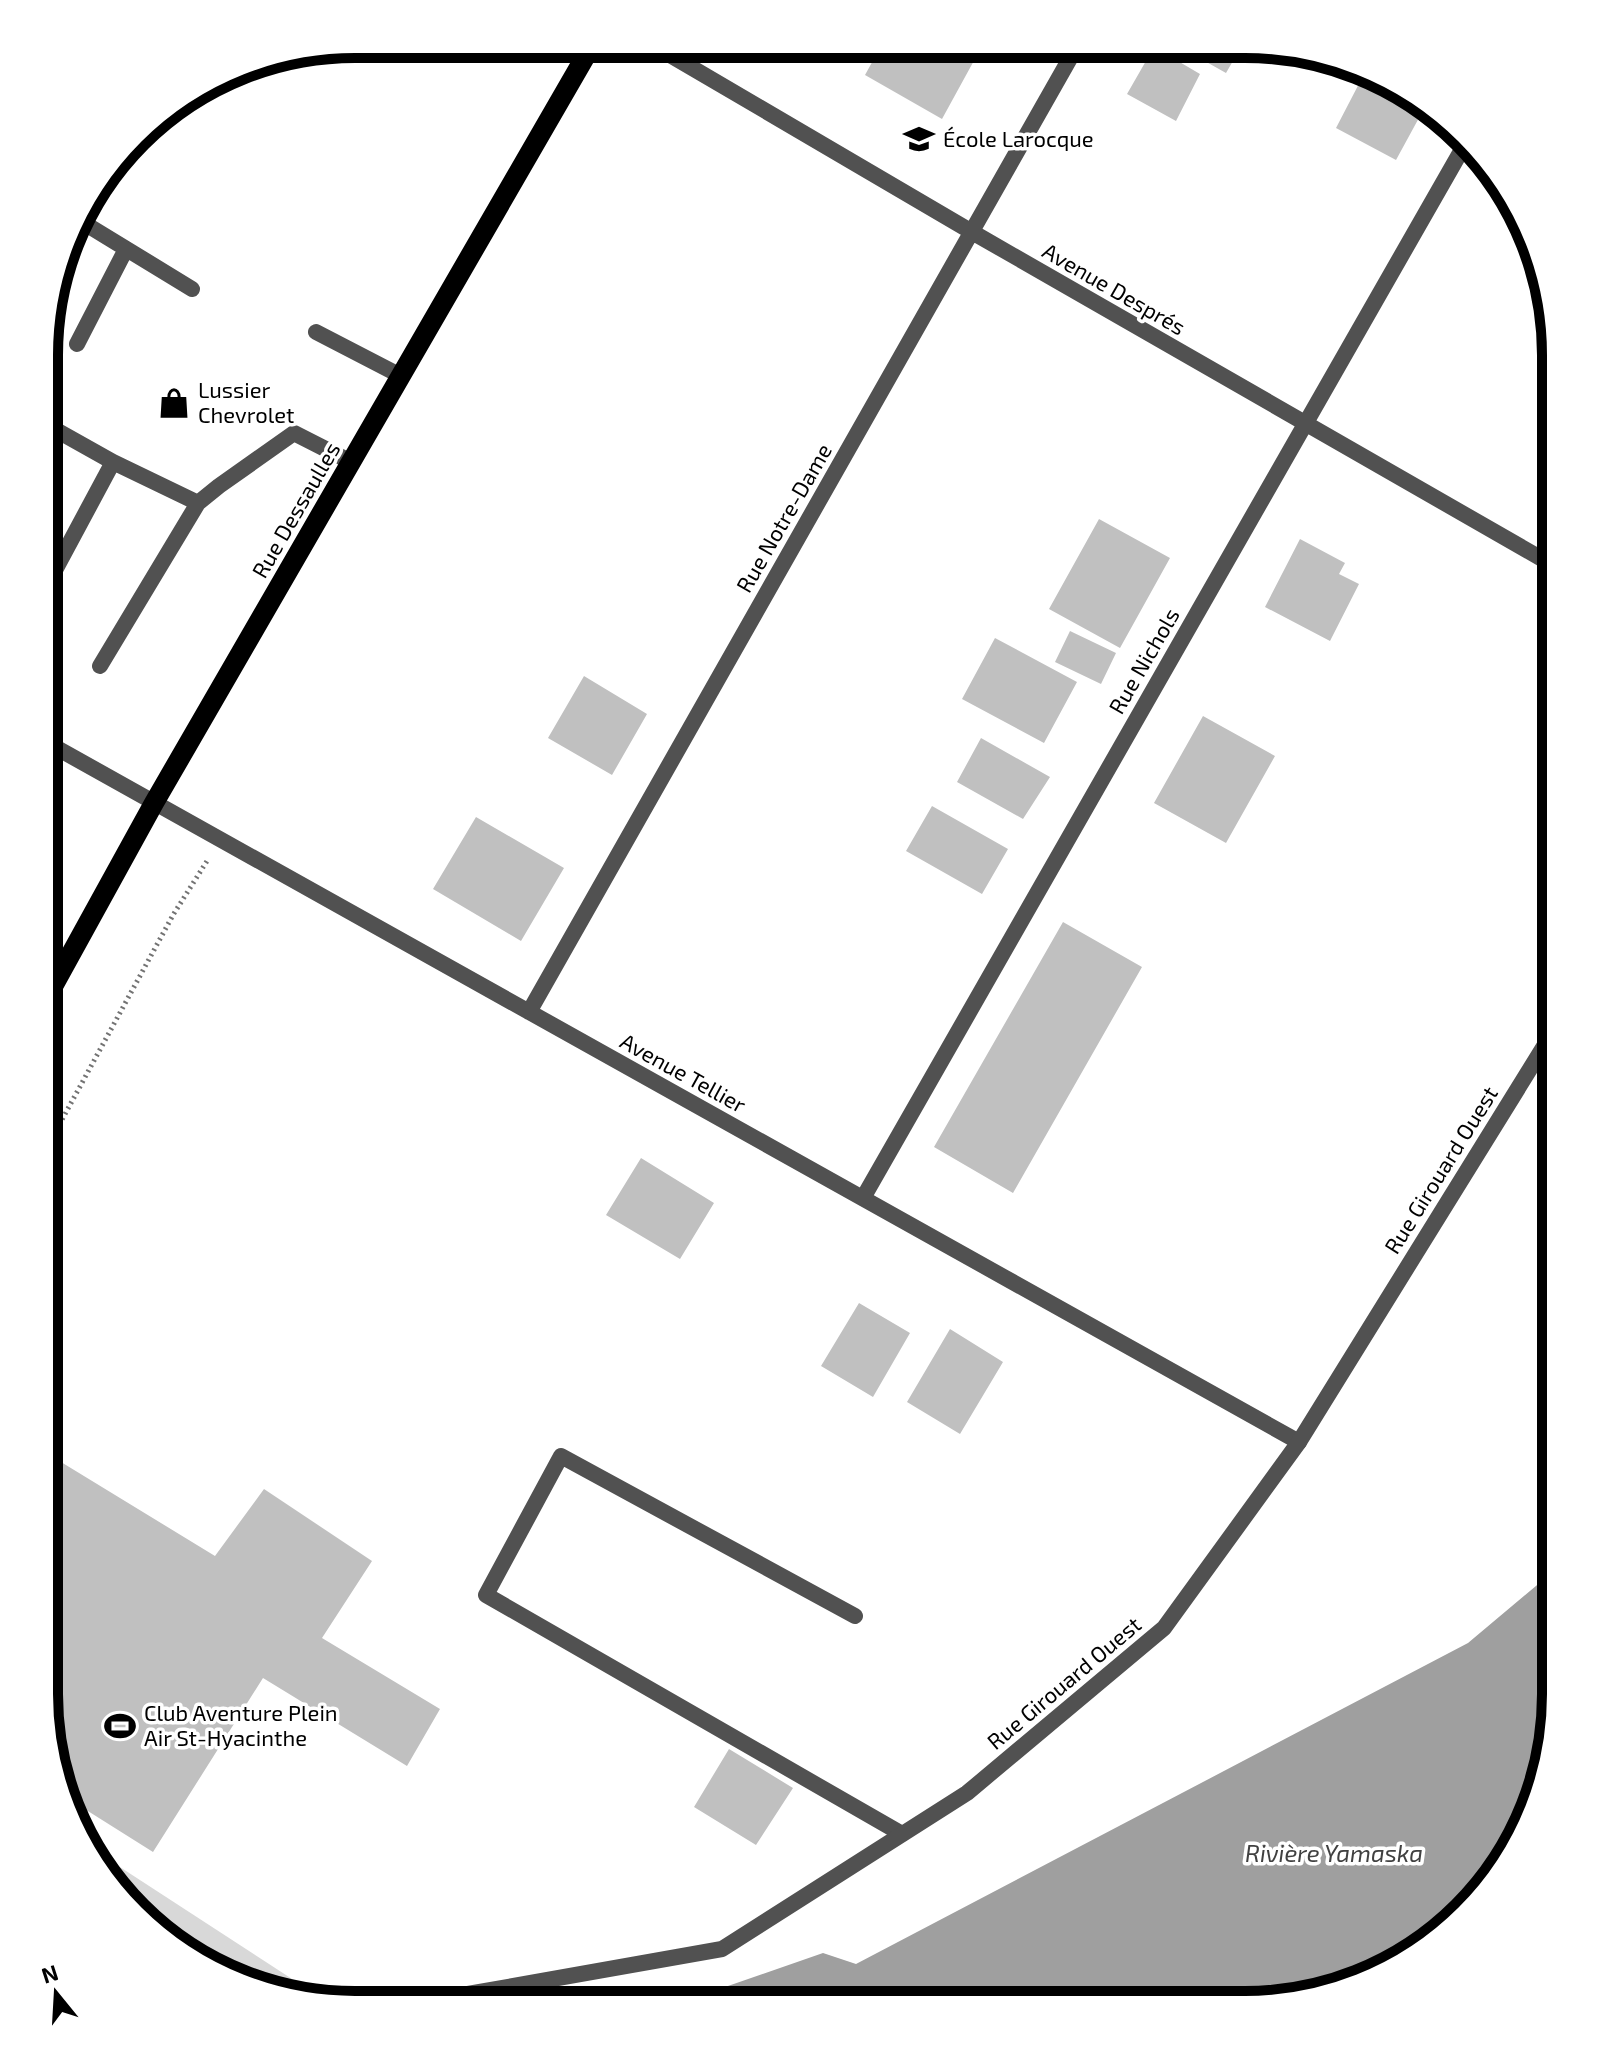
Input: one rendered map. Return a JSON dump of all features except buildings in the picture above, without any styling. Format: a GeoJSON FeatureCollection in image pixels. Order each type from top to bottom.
{"type":"FeatureCollection","features":[{"type":"Feature","properties":{"kind":"main road","name":"Rue Dessaulles"},"geometry":{"type":"LineString","coordinates":[[58,977],[154,803],[584,58]]}},
{"type":"Feature","properties":{"kind":"street","name":"Avenue Després"},"geometry":{"type":"LineString","coordinates":[[675,58],[1542,559]]}},
{"type":"Feature","properties":{"kind":"street","name":"Rue Notre-Dame"},"geometry":{"type":"LineString","coordinates":[[529,1012],[1070,58]]}},
{"type":"Feature","properties":{"kind":"street","name":"Rue Nichols"},"geometry":{"type":"LineString","coordinates":[[863,1198],[1461,151]]}},
{"type":"Feature","properties":{"kind":"street"},"geometry":{"type":"LineString","coordinates":[[88,226],[192,289]]}},
{"type":"Feature","properties":{"kind":"street"},"geometry":{"type":"LineString","coordinates":[[77,344],[126,249]]}},
{"type":"Feature","properties":{"kind":"street"},"geometry":{"type":"LineString","coordinates":[[316,332],[401,376]]}},
{"type":"Feature","properties":{"kind":"street"},"geometry":{"type":"LineString","coordinates":[[58,431],[198,503]]}},
{"type":"Feature","properties":{"kind":"street"},"geometry":{"type":"LineString","coordinates":[[100,666],[198,503],[294,433],[351,462]]}},
{"type":"Feature","properties":{"kind":"street"},"geometry":{"type":"LineString","coordinates":[[58,565],[113,462]]}},
{"type":"Feature","properties":{"kind":"street","name":"Avenue Tellier"},"geometry":{"type":"LineString","coordinates":[[58,749],[1299,1442]]}},
{"type":"Feature","properties":{"kind":"street","name":"Rue Girouard Ouest"},"geometry":{"type":"LineString","coordinates":[[485,1991],[722,1949],[967,1793],[1164,1628],[1299,1442],[1542,1050]]}},
{"type":"Feature","properties":{"kind":"street"},"geometry":{"type":"LineString","coordinates":[[855,1616],[561,1456],[486,1595],[902,1834]]}},
{"type":"Feature","properties":{"kind":"path"},"geometry":{"type":"LineString","coordinates":[[58,1127],[173,915],[220,840]]}},
{"type":"Feature","properties":{"kind":"shaded area"},"geometry":{"type":"Polygon","coordinates":[[[108,1859],[303,1986],[241,1968],[190,1941],[145,1904],[108,1859]]]}},
{"type":"Feature","properties":{"kind":"water","name":"Rivière Yamaska"},"geometry":{"type":"Polygon","coordinates":[[[1542,1581],[1541,1714],[1536,1752],[1526,1790],[1502,1843],[1481,1875],[1455,1904],[1410,1941],[1359,1968],[1303,1985],[1245,1991],[713,1991],[823,1953],[856,1964],[1468,1643],[1542,1581]]]}},
{"type":"Feature","properties":{"kind":"place","name":"École Larocque"},"geometry":{"type":"Point","coordinates":[919,139]}},
{"type":"Feature","properties":{"kind":"place","name":"Lussier Chevrolet"},"geometry":{"type":"Point","coordinates":[174,403]}},
{"type":"Feature","properties":{"kind":"place","name":"Club Aventure Plein Air St-Hyacinthe"},"geometry":{"type":"Point","coordinates":[120,1726]}}]}
